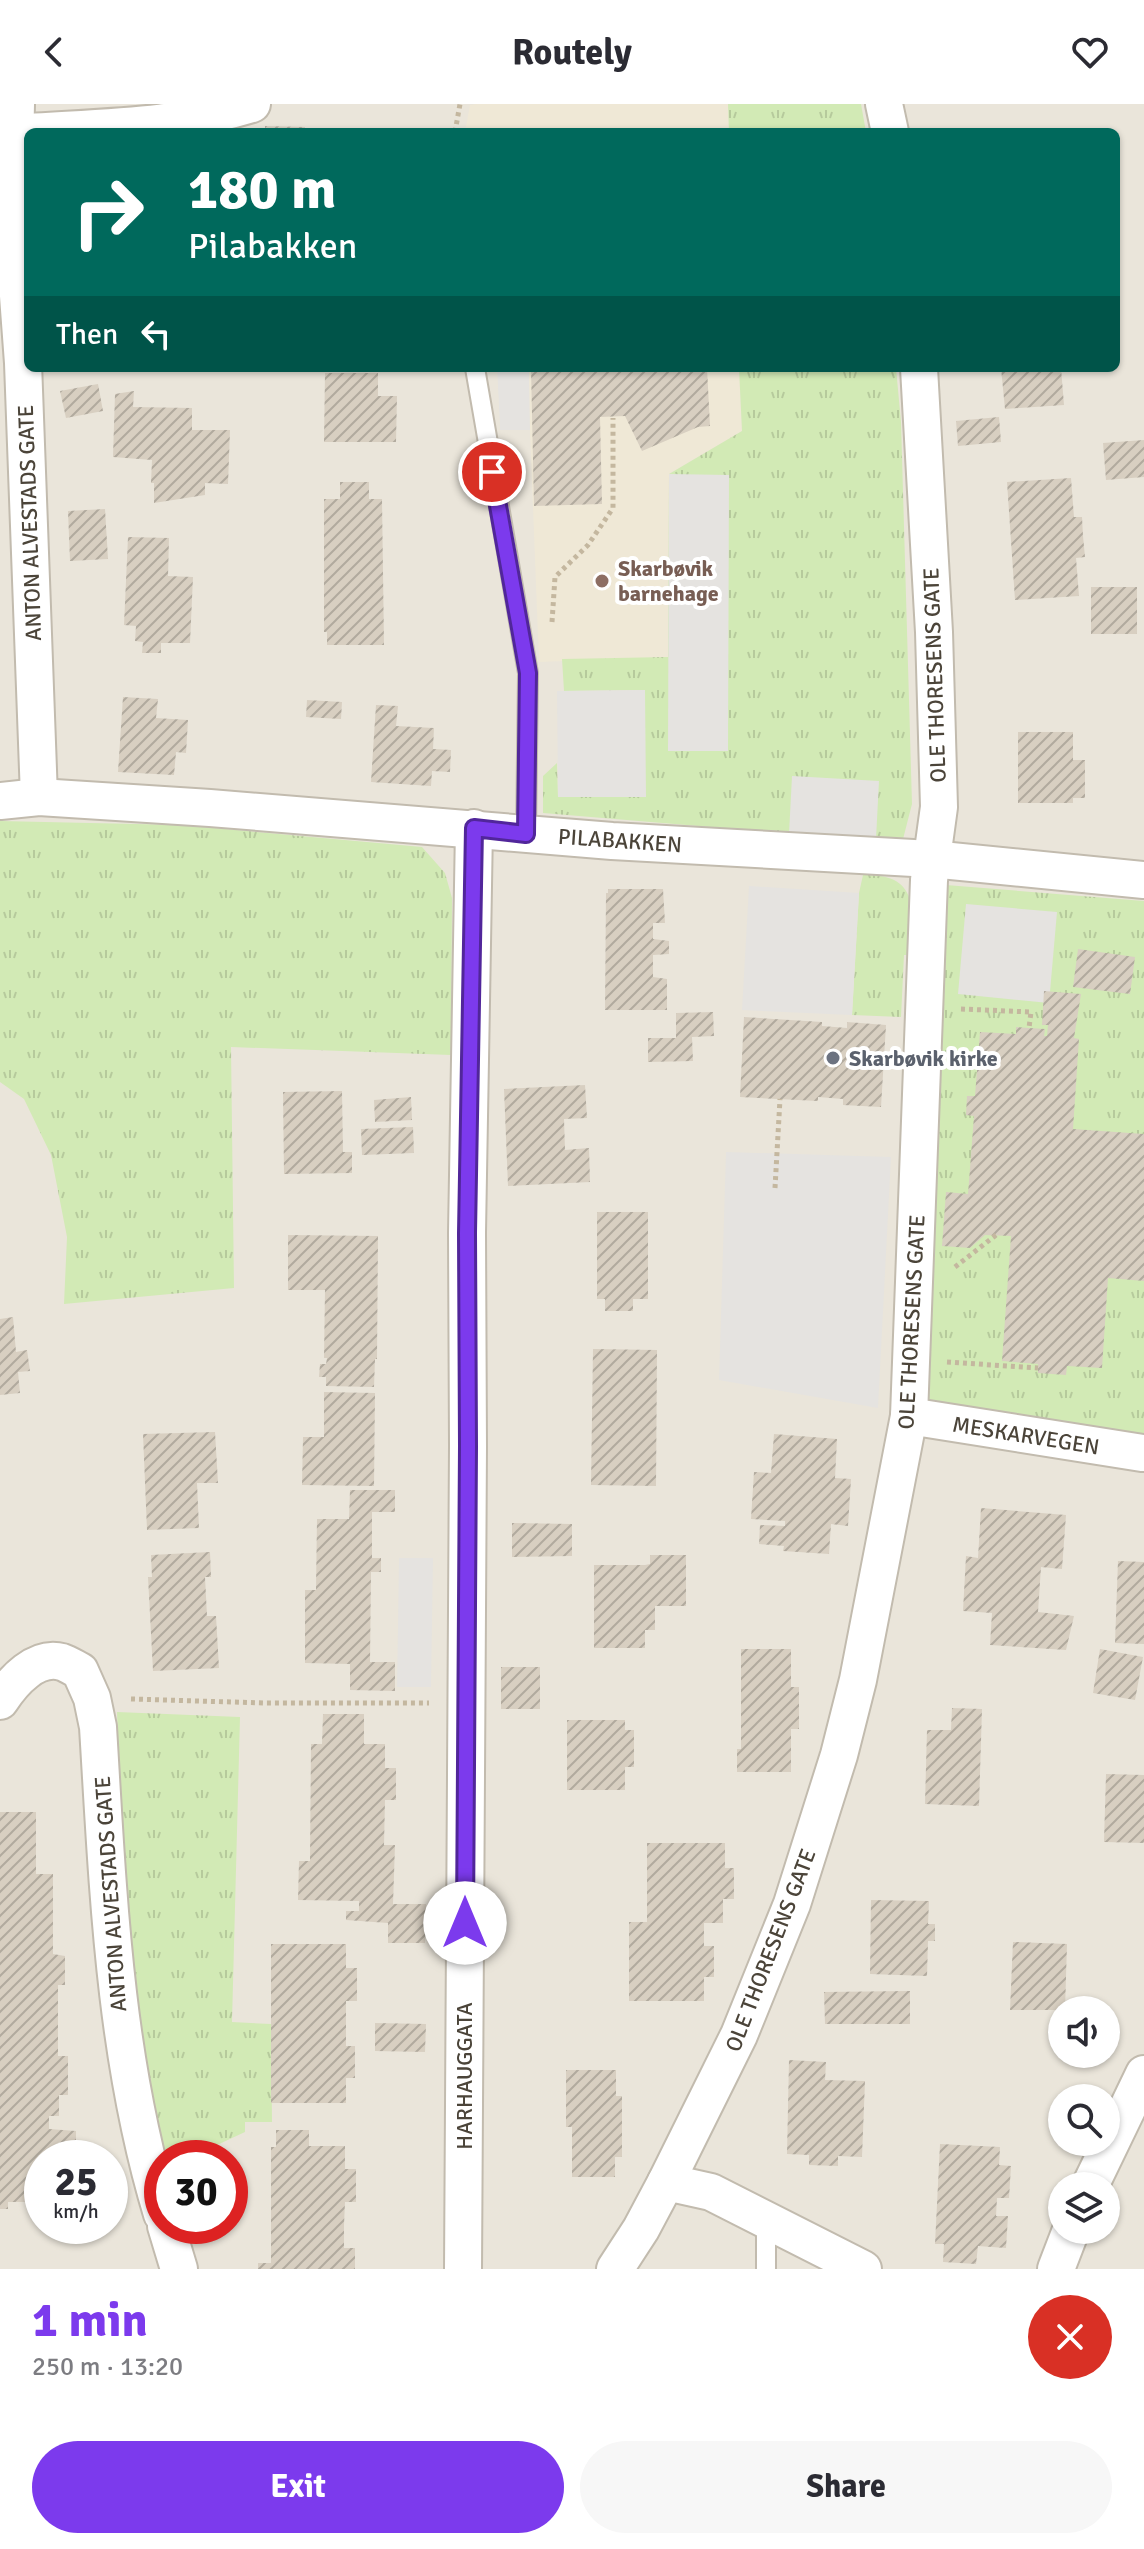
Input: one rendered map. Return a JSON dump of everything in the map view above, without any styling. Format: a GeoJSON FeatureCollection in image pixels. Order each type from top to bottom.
{"type":"FeatureCollection","features":[{"type":"Feature","properties":{"kind":"street"},"geometry":{"type":"LineString","coordinates":[[15,118],[178,120],[252,104]]}},
{"type":"Feature","properties":{"kind":"street"},"geometry":{"type":"LineString","coordinates":[[884,104],[889,128]]}},
{"type":"Feature","properties":{"kind":"street","name":"ANTON ALVESTADS GATE"},"geometry":{"type":"LineString","coordinates":[[15,118],[13,228],[23,363],[39,797]]}},
{"type":"Feature","properties":{"kind":"street","name":"OLE THORESENS GATE"},"geometry":{"type":"LineString","coordinates":[[615,2269],[666,2182],[739,2035],[792,1904],[839,1755],[858,1680],[909,1416],[931,859],[939,807],[934,632],[919,372]]}},
{"type":"Feature","properties":{"kind":"street","name":"PILABAKKEN"},"geometry":{"type":"LineString","coordinates":[[0,801],[39,797],[526,834],[931,859],[1144,880]]}},
{"type":"Feature","properties":{"kind":"street","name":"HARHAUGGATA"},"geometry":{"type":"LineString","coordinates":[[463,2269],[467,1233],[474,828]]}},
{"type":"Feature","properties":{"kind":"street","name":"MESKARVEGEN"},"geometry":{"type":"LineString","coordinates":[[909,1416],[1143,1444]]}},
{"type":"Feature","properties":{"kind":"street","name":"ANTON ALVESTADS GATE"},"geometry":{"type":"LineString","coordinates":[[0,1701],[14,1680],[40,1663],[60,1661],[80,1671],[92,1698],[98,1727],[111,1938],[121,2030],[144,2144]]}},
{"type":"Feature","properties":{"kind":"street"},"geometry":{"type":"LineString","coordinates":[[1097,2172],[1144,2074]]}},
{"type":"Feature","properties":{"kind":"street"},"geometry":{"type":"LineString","coordinates":[[666,2182],[711,2192],[863,2269]]}},
{"type":"Feature","properties":{"kind":"street"},"geometry":{"type":"LineString","coordinates":[[171,2244],[179,2269]]}},
{"type":"Feature","properties":{"kind":"street"},"geometry":{"type":"LineString","coordinates":[[1056,2269],[1066,2244]]}},
{"type":"Feature","properties":{"kind":"lane"},"geometry":{"type":"LineString","coordinates":[[476,372],[528,673],[526,834]]}},
{"type":"Feature","properties":{"kind":"lane"},"geometry":{"type":"LineString","coordinates":[[766,2221],[766,2269]]}},
{"type":"Feature","properties":{"kind":"path"},"geometry":{"type":"LineString","coordinates":[[456,128],[460,104]]}},
{"type":"Feature","properties":{"kind":"path"},"geometry":{"type":"LineString","coordinates":[[552,632],[555,577],[588,545],[613,508],[613,418]]}},
{"type":"Feature","properties":{"kind":"path"},"geometry":{"type":"LineString","coordinates":[[924,1008],[1031,1012],[1029,1028]]}},
{"type":"Feature","properties":{"kind":"path"},"geometry":{"type":"LineString","coordinates":[[775,1188],[780,1099]]}},
{"type":"Feature","properties":{"kind":"path"},"geometry":{"type":"LineString","coordinates":[[910,1359],[1038,1368]]}},
{"type":"Feature","properties":{"kind":"path"},"geometry":{"type":"LineString","coordinates":[[92,1698],[265,1703],[466,1703]]}},
{"type":"Feature","properties":{"kind":"shaded area"},"geometry":{"type":"Polygon","coordinates":[[[0,104],[1144,104],[1144,2269],[0,2269],[0,104]]]}},
{"type":"Feature","properties":{"kind":"shaded area"},"geometry":{"type":"Polygon","coordinates":[[[728,104],[729,128],[466,128],[470,105],[728,104]]]}},
{"type":"Feature","properties":{"kind":"shaded area","name":"Skarbøvik barnehage"},"geometry":{"type":"Polygon","coordinates":[[[497,372],[739,372],[742,431],[669,474],[668,657],[539,662],[530,430],[500,430],[497,372]]]}},
{"type":"Feature","properties":{"kind":"shaded area"},"geometry":{"type":"Polygon","coordinates":[[[497,372],[529,372],[530,430],[500,430],[497,372]]]}},
{"type":"Feature","properties":{"kind":"shaded area"},"geometry":{"type":"Polygon","coordinates":[[[669,474],[729,475],[728,751],[668,751],[669,474]]]}},
{"type":"Feature","properties":{"kind":"shaded area"},"geometry":{"type":"Polygon","coordinates":[[[645,690],[646,797],[558,797],[557,691],[645,690]]]}},
{"type":"Feature","properties":{"kind":"shaded area"},"geometry":{"type":"Polygon","coordinates":[[[792,776],[879,781],[876,839],[789,834],[792,776]]]}},
{"type":"Feature","properties":{"kind":"shaded area"},"geometry":{"type":"Polygon","coordinates":[[[749,886],[859,893],[852,1015],[742,1010],[749,886]]]}},
{"type":"Feature","properties":{"kind":"shaded area"},"geometry":{"type":"Polygon","coordinates":[[[966,904],[1057,912],[1049,1003],[958,994],[966,904]]]}},
{"type":"Feature","properties":{"kind":"shaded area"},"geometry":{"type":"Polygon","coordinates":[[[726,1152],[891,1157],[878,1408],[719,1380],[726,1152]]]}},
{"type":"Feature","properties":{"kind":"shaded area"},"geometry":{"type":"Polygon","coordinates":[[[399,1558],[433,1558],[431,1687],[397,1687],[399,1558]]]}},
{"type":"Feature","properties":{"kind":"green space"},"geometry":{"type":"Polygon","coordinates":[[[728,104],[861,104],[865,128],[729,128],[728,104]]]}},
{"type":"Feature","properties":{"kind":"green space"},"geometry":{"type":"Polygon","coordinates":[[[739,372],[896,372],[901,422],[912,804],[902,843],[543,813],[543,776],[557,763],[558,797],[645,690],[564,691],[562,659],[668,657],[669,474],[742,431],[739,372]]]}},
{"type":"Feature","properties":{"kind":"green space"},"geometry":{"type":"Polygon","coordinates":[[[0,821],[181,825],[422,847],[445,873],[452,898],[451,1055],[231,1047],[234,1288],[64,1304],[67,1237],[51,1155],[24,1099],[0,1082],[0,821]]]}},
{"type":"Feature","properties":{"kind":"green space"},"geometry":{"type":"Polygon","coordinates":[[[863,875],[882,876],[895,881],[910,898],[914,955],[904,955],[901,1017],[852,1015],[859,893],[863,875]]]}},
{"type":"Feature","properties":{"kind":"green space"},"geometry":{"type":"Polygon","coordinates":[[[946,885],[1144,901],[1144,1436],[928,1407],[946,885]]]}},
{"type":"Feature","properties":{"kind":"green space"},"geometry":{"type":"Polygon","coordinates":[[[117,1712],[240,1717],[232,2022],[271,2024],[272,2122],[245,2122],[245,2132],[228,2140],[158,2140],[139,2053],[123,1893],[117,1712]]]}},
{"type":"Feature","properties":{"kind":"building"},"geometry":{"type":"Polygon","coordinates":[[[265,126],[305,127],[305,128],[265,126]]]}},
{"type":"Feature","properties":{"kind":"building"},"geometry":{"type":"Polygon","coordinates":[[[531,372],[707,372],[710,426],[698,427],[642,451],[625,416],[600,417],[602,504],[534,506],[531,372]]]}},
{"type":"Feature","properties":{"kind":"building"},"geometry":{"type":"Polygon","coordinates":[[[1001,372],[1061,372],[1064,405],[1005,409],[1001,372]]]}},
{"type":"Feature","properties":{"kind":"building"},"geometry":{"type":"Polygon","coordinates":[[[325,373],[378,373],[378,396],[397,396],[396,442],[324,442],[325,373]]]}},
{"type":"Feature","properties":{"kind":"building"},"geometry":{"type":"Polygon","coordinates":[[[98,384],[103,411],[66,418],[60,391],[98,384]]]}},
{"type":"Feature","properties":{"kind":"building"},"geometry":{"type":"Polygon","coordinates":[[[134,391],[133,407],[192,408],[192,430],[230,430],[228,484],[205,483],[205,495],[154,503],[152,460],[113,457],[115,394],[134,391]]]}},
{"type":"Feature","properties":{"kind":"building"},"geometry":{"type":"Polygon","coordinates":[[[999,417],[1001,442],[958,446],[956,421],[999,417]]]}},
{"type":"Feature","properties":{"kind":"building"},"geometry":{"type":"Polygon","coordinates":[[[1144,440],[1144,477],[1106,480],[1103,443],[1144,440]]]}},
{"type":"Feature","properties":{"kind":"building"},"geometry":{"type":"Polygon","coordinates":[[[1071,478],[1074,517],[1082,517],[1085,557],[1076,558],[1079,596],[1015,600],[1007,482],[1071,478]]]}},
{"type":"Feature","properties":{"kind":"building"},"geometry":{"type":"Polygon","coordinates":[[[340,482],[369,482],[369,499],[382,499],[384,645],[327,645],[327,632],[324,632],[324,499],[340,499],[340,482]]]}},
{"type":"Feature","properties":{"kind":"building"},"geometry":{"type":"Polygon","coordinates":[[[105,509],[108,559],[70,561],[68,511],[105,509]]]}},
{"type":"Feature","properties":{"kind":"building"},"geometry":{"type":"Polygon","coordinates":[[[128,537],[169,538],[168,576],[193,577],[190,643],[161,643],[161,653],[142,653],[143,642],[135,641],[136,626],[124,625],[128,537]]]}},
{"type":"Feature","properties":{"kind":"building"},"geometry":{"type":"Polygon","coordinates":[[[1091,587],[1137,587],[1137,634],[1091,634],[1091,587]]]}},
{"type":"Feature","properties":{"kind":"building"},"geometry":{"type":"Polygon","coordinates":[[[123,697],[158,699],[156,718],[188,720],[186,753],[176,752],[174,775],[118,772],[123,697]]]}},
{"type":"Feature","properties":{"kind":"building"},"geometry":{"type":"Polygon","coordinates":[[[307,700],[342,702],[341,719],[306,717],[307,700]]]}},
{"type":"Feature","properties":{"kind":"building"},"geometry":{"type":"Polygon","coordinates":[[[376,705],[398,706],[396,726],[434,728],[433,749],[451,750],[450,772],[432,771],[431,786],[371,782],[376,705]]]}},
{"type":"Feature","properties":{"kind":"building"},"geometry":{"type":"Polygon","coordinates":[[[1018,732],[1073,732],[1073,760],[1085,760],[1085,798],[1073,798],[1073,803],[1018,803],[1018,732]]]}},
{"type":"Feature","properties":{"kind":"building"},"geometry":{"type":"Polygon","coordinates":[[[608,889],[663,889],[665,923],[653,923],[653,939],[669,941],[669,954],[653,955],[653,977],[667,979],[667,1010],[605,1010],[608,889]]]}},
{"type":"Feature","properties":{"kind":"building"},"geometry":{"type":"Polygon","coordinates":[[[1078,949],[1135,957],[1130,994],[1073,987],[1078,949]]]}},
{"type":"Feature","properties":{"kind":"building"},"geometry":{"type":"Polygon","coordinates":[[[1044,991],[1081,994],[1074,1038],[1079,1039],[1073,1129],[1144,1134],[1144,1281],[1108,1278],[1102,1368],[1067,1366],[1066,1375],[1038,1373],[1038,1364],[1002,1361],[1011,1236],[985,1235],[970,1248],[942,1246],[946,1192],[968,1194],[974,1116],[966,1115],[967,1096],[975,1096],[980,1032],[1016,1034],[1016,1027],[1045,1029],[1044,1036],[1047,1036],[1048,1025],[1042,1025],[1044,991]]]}},
{"type":"Feature","properties":{"kind":"building"},"geometry":{"type":"Polygon","coordinates":[[[713,1012],[714,1036],[692,1037],[693,1061],[648,1062],[648,1038],[676,1038],[676,1013],[713,1012]]]}},
{"type":"Feature","properties":{"kind":"building"},"geometry":{"type":"Polygon","coordinates":[[[744,1017],[822,1022],[822,1026],[847,1028],[847,1022],[886,1025],[881,1107],[843,1105],[843,1099],[818,1097],[818,1101],[740,1097],[744,1017]]]}},
{"type":"Feature","properties":{"kind":"building"},"geometry":{"type":"Polygon","coordinates":[[[585,1085],[587,1118],[564,1119],[565,1150],[589,1148],[590,1182],[508,1186],[504,1089],[585,1085]]]}},
{"type":"Feature","properties":{"kind":"building"},"geometry":{"type":"Polygon","coordinates":[[[342,1091],[343,1152],[352,1152],[352,1173],[284,1174],[283,1092],[342,1091]]]}},
{"type":"Feature","properties":{"kind":"building"},"geometry":{"type":"Polygon","coordinates":[[[411,1097],[412,1120],[375,1122],[374,1100],[411,1097]]]}},
{"type":"Feature","properties":{"kind":"building"},"geometry":{"type":"Polygon","coordinates":[[[413,1127],[414,1153],[362,1155],[361,1129],[413,1127]]]}},
{"type":"Feature","properties":{"kind":"building"},"geometry":{"type":"Polygon","coordinates":[[[597,1212],[648,1212],[648,1299],[633,1299],[633,1311],[605,1311],[605,1299],[597,1299],[597,1212]]]}},
{"type":"Feature","properties":{"kind":"building"},"geometry":{"type":"Polygon","coordinates":[[[288,1235],[378,1236],[374,1387],[326,1386],[326,1377],[319,1377],[320,1364],[326,1364],[327,1358],[324,1358],[325,1290],[288,1290],[288,1235]]]}},
{"type":"Feature","properties":{"kind":"building"},"geometry":{"type":"Polygon","coordinates":[[[13,1317],[16,1352],[27,1350],[30,1371],[18,1372],[20,1393],[0,1395],[0,1319],[13,1317]]]}},
{"type":"Feature","properties":{"kind":"building"},"geometry":{"type":"Polygon","coordinates":[[[593,1349],[657,1350],[656,1486],[591,1485],[593,1349]]]}},
{"type":"Feature","properties":{"kind":"building"},"geometry":{"type":"Polygon","coordinates":[[[324,1392],[375,1393],[374,1486],[302,1485],[303,1437],[324,1437],[324,1392]]]}},
{"type":"Feature","properties":{"kind":"building"},"geometry":{"type":"Polygon","coordinates":[[[215,1432],[218,1483],[197,1483],[199,1528],[147,1530],[143,1434],[215,1432]]]}},
{"type":"Feature","properties":{"kind":"building"},"geometry":{"type":"Polygon","coordinates":[[[774,1434],[837,1439],[835,1478],[851,1479],[848,1526],[831,1524],[829,1554],[783,1551],[784,1546],[759,1544],[760,1525],[785,1526],[785,1521],[751,1519],[754,1472],[771,1473],[774,1434]]]}},
{"type":"Feature","properties":{"kind":"building"},"geometry":{"type":"Polygon","coordinates":[[[350,1490],[395,1490],[395,1512],[372,1512],[372,1558],[381,1558],[381,1572],[371,1572],[370,1662],[395,1662],[395,1691],[350,1690],[350,1664],[305,1663],[305,1590],[316,1590],[317,1519],[349,1519],[350,1490]]]}},
{"type":"Feature","properties":{"kind":"building"},"geometry":{"type":"Polygon","coordinates":[[[981,1508],[1066,1515],[1062,1569],[1041,1567],[1038,1612],[1074,1616],[1066,1650],[990,1645],[992,1613],[963,1611],[966,1556],[978,1558],[981,1508]]]}},
{"type":"Feature","properties":{"kind":"building"},"geometry":{"type":"Polygon","coordinates":[[[512,1523],[572,1524],[572,1556],[512,1557],[512,1523]]]}},
{"type":"Feature","properties":{"kind":"building"},"geometry":{"type":"Polygon","coordinates":[[[210,1552],[211,1577],[205,1577],[207,1616],[216,1616],[219,1668],[153,1671],[148,1577],[152,1577],[151,1555],[210,1552]]]}},
{"type":"Feature","properties":{"kind":"building"},"geometry":{"type":"Polygon","coordinates":[[[650,1555],[686,1555],[686,1606],[655,1606],[655,1630],[645,1630],[645,1648],[594,1648],[594,1565],[645,1565],[650,1564],[650,1555]]]}},
{"type":"Feature","properties":{"kind":"building"},"geometry":{"type":"Polygon","coordinates":[[[1118,1561],[1144,1562],[1144,1644],[1115,1643],[1118,1561]]]}},
{"type":"Feature","properties":{"kind":"building"},"geometry":{"type":"Polygon","coordinates":[[[741,1649],[791,1649],[791,1687],[799,1687],[799,1729],[791,1729],[791,1772],[737,1772],[737,1749],[741,1749],[741,1649]]]}},
{"type":"Feature","properties":{"kind":"building"},"geometry":{"type":"Polygon","coordinates":[[[1100,1649],[1143,1657],[1135,1700],[1093,1693],[1100,1649]]]}},
{"type":"Feature","properties":{"kind":"building"},"geometry":{"type":"Polygon","coordinates":[[[501,1667],[540,1667],[540,1709],[501,1709],[501,1667]]]}},
{"type":"Feature","properties":{"kind":"building"},"geometry":{"type":"Polygon","coordinates":[[[952,1708],[982,1709],[979,1806],[925,1804],[927,1730],[951,1730],[952,1708]]]}},
{"type":"Feature","properties":{"kind":"building"},"geometry":{"type":"Polygon","coordinates":[[[323,1714],[364,1714],[364,1744],[385,1744],[385,1768],[396,1768],[396,1800],[385,1800],[384,1845],[395,1845],[393,1904],[426,1904],[425,1943],[388,1943],[388,1923],[346,1920],[346,1911],[359,1911],[359,1901],[298,1900],[299,1861],[310,1861],[311,1744],[322,1744],[323,1714]]]}},
{"type":"Feature","properties":{"kind":"building"},"geometry":{"type":"Polygon","coordinates":[[[567,1720],[625,1720],[625,1730],[634,1730],[634,1767],[625,1767],[625,1790],[567,1790],[567,1720]]]}},
{"type":"Feature","properties":{"kind":"building"},"geometry":{"type":"Polygon","coordinates":[[[1106,1774],[1144,1775],[1144,1843],[1104,1842],[1106,1774]]]}},
{"type":"Feature","properties":{"kind":"building"},"geometry":{"type":"Polygon","coordinates":[[[0,1812],[36,1812],[36,1874],[53,1874],[53,1954],[65,1956],[65,1985],[58,1985],[58,2056],[68,2056],[68,2095],[59,2095],[59,2116],[49,2116],[49,2129],[76,2131],[76,2140],[24,2140],[24,2202],[8,2202],[8,2209],[0,2209],[0,1812]]]}},
{"type":"Feature","properties":{"kind":"building"},"geometry":{"type":"Polygon","coordinates":[[[647,1843],[725,1843],[725,1868],[734,1868],[734,1899],[723,1899],[723,1923],[704,1923],[704,1946],[714,1946],[714,1977],[704,1977],[704,2001],[629,2001],[629,1922],[647,1922],[647,1843]]]}},
{"type":"Feature","properties":{"kind":"building"},"geometry":{"type":"Polygon","coordinates":[[[871,1900],[929,1901],[928,1924],[935,1924],[935,1941],[928,1941],[927,1976],[870,1974],[871,1900]]]}},
{"type":"Feature","properties":{"kind":"building"},"geometry":{"type":"Polygon","coordinates":[[[1013,1942],[1067,1944],[1065,1996],[1048,1996],[1048,2010],[1010,2010],[1013,1942]]]}},
{"type":"Feature","properties":{"kind":"building"},"geometry":{"type":"Polygon","coordinates":[[[271,1944],[346,1944],[346,1968],[357,1968],[357,2001],[346,2001],[346,2046],[355,2046],[355,2078],[346,2078],[346,2103],[271,2103],[271,1944]]]}},
{"type":"Feature","properties":{"kind":"building"},"geometry":{"type":"Polygon","coordinates":[[[910,1991],[910,2024],[825,2024],[824,1992],[910,1991]]]}},
{"type":"Feature","properties":{"kind":"building"},"geometry":{"type":"Polygon","coordinates":[[[375,2023],[426,2024],[425,2052],[375,2051],[375,2023]]]}},
{"type":"Feature","properties":{"kind":"building"},"geometry":{"type":"Polygon","coordinates":[[[789,2060],[826,2062],[825,2080],[865,2081],[862,2157],[838,2156],[838,2166],[809,2165],[809,2155],[787,2154],[789,2060]]]}},
{"type":"Feature","properties":{"kind":"building"},"geometry":{"type":"Polygon","coordinates":[[[566,2070],[616,2070],[616,2096],[622,2096],[622,2157],[615,2157],[615,2177],[572,2177],[572,2127],[566,2127],[566,2070]]]}},
{"type":"Feature","properties":{"kind":"building"},"geometry":{"type":"Polygon","coordinates":[[[276,2130],[309,2130],[309,2146],[345,2146],[345,2169],[356,2169],[356,2202],[345,2202],[344,2248],[355,2248],[355,2269],[258,2269],[258,2263],[271,2263],[271,2147],[276,2147],[276,2130]]]}},
{"type":"Feature","properties":{"kind":"building"},"geometry":{"type":"Polygon","coordinates":[[[940,2144],[1000,2147],[999,2165],[1011,2166],[1009,2198],[997,2198],[996,2216],[1008,2216],[1006,2248],[978,2246],[976,2264],[943,2262],[944,2244],[935,2244],[940,2144]]]}},
{"type":"Feature","properties":{"kind":"place","name":"Skarbøvik barnehage"},"geometry":{"type":"Point","coordinates":[602,581]}},
{"type":"Feature","properties":{"kind":"place","name":"Skarbøvik kirke"},"geometry":{"type":"Point","coordinates":[833,1058]}},
{"type":"Feature","properties":{"kind":"route"},"geometry":{"type":"LineString","coordinates":[[465,1923],[467,1233],[474,828],[526,834],[529,747],[528,673],[492,472]]}}]}
